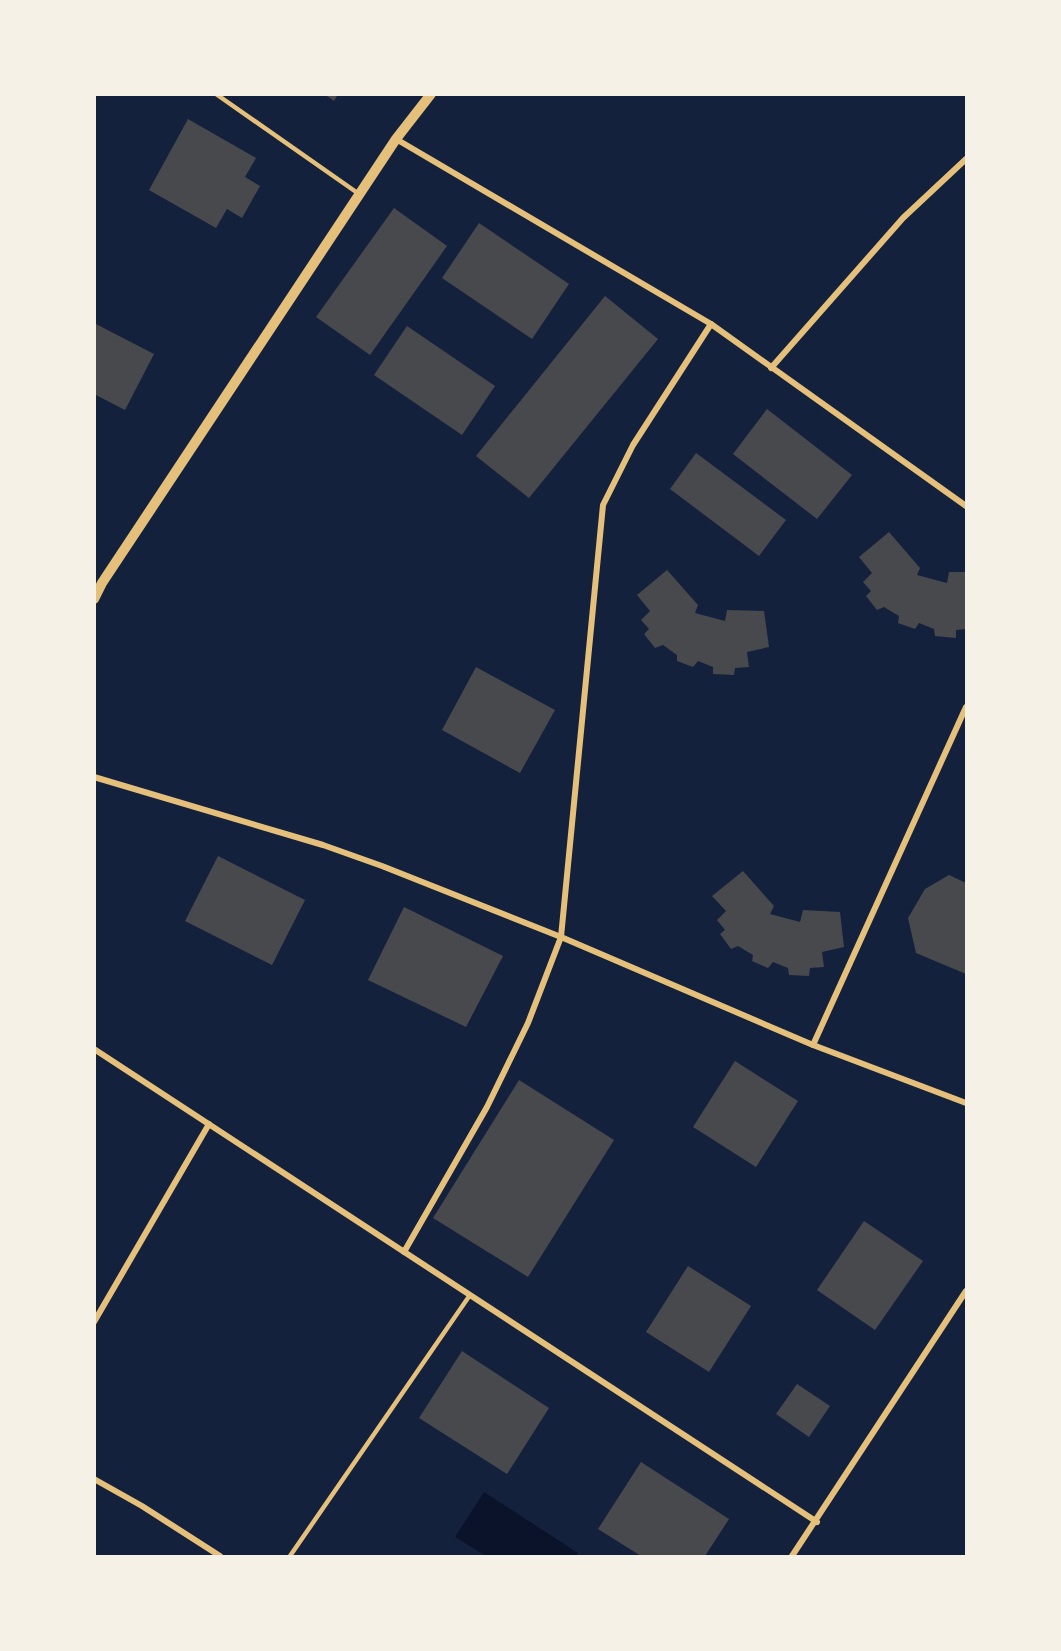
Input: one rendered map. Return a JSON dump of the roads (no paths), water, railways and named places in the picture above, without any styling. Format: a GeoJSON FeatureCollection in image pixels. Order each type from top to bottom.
{"type":"FeatureCollection","features":[{"type":"Feature","properties":{"kind":"street"},"geometry":{"type":"LineString","coordinates":[[94,599],[102,583],[396,140],[431,94]]}},
{"type":"Feature","properties":{"kind":"street"},"geometry":{"type":"LineString","coordinates":[[396,140],[711,324],[966,506]]}},
{"type":"Feature","properties":{"kind":"street"},"geometry":{"type":"LineString","coordinates":[[771,368],[903,218],[966,159]]}},
{"type":"Feature","properties":{"kind":"street"},"geometry":{"type":"LineString","coordinates":[[404,1252],[487,1107],[528,1023],[561,937],[603,505],[633,445],[711,324]]}},
{"type":"Feature","properties":{"kind":"street"},"geometry":{"type":"LineString","coordinates":[[813,1045],[966,707]]}},
{"type":"Feature","properties":{"kind":"street"},"geometry":{"type":"LineString","coordinates":[[94,777],[323,845],[382,866],[561,937],[813,1045],[966,1103]]}},
{"type":"Feature","properties":{"kind":"street"},"geometry":{"type":"LineString","coordinates":[[94,1049],[817,1521]]}},
{"type":"Feature","properties":{"kind":"street"},"geometry":{"type":"LineString","coordinates":[[94,1322],[209,1124]]}},
{"type":"Feature","properties":{"kind":"street"},"geometry":{"type":"LineString","coordinates":[[792,1557],[966,1291]]}},
{"type":"Feature","properties":{"kind":"street"},"geometry":{"type":"LineString","coordinates":[[94,1479],[142,1506],[220,1557]]}},
{"type":"Feature","properties":{"kind":"lane"},"geometry":{"type":"LineString","coordinates":[[216,94],[360,195]]}},
{"type":"Feature","properties":{"kind":"lane"},"geometry":{"type":"LineString","coordinates":[[290,1557],[470,1295]]}},
{"type":"Feature","properties":{"kind":"water"},"geometry":{"type":"Polygon","coordinates":[[[484,1492],[578,1553],[576,1556],[486,1556],[455,1537],[484,1492]]]}}]}
